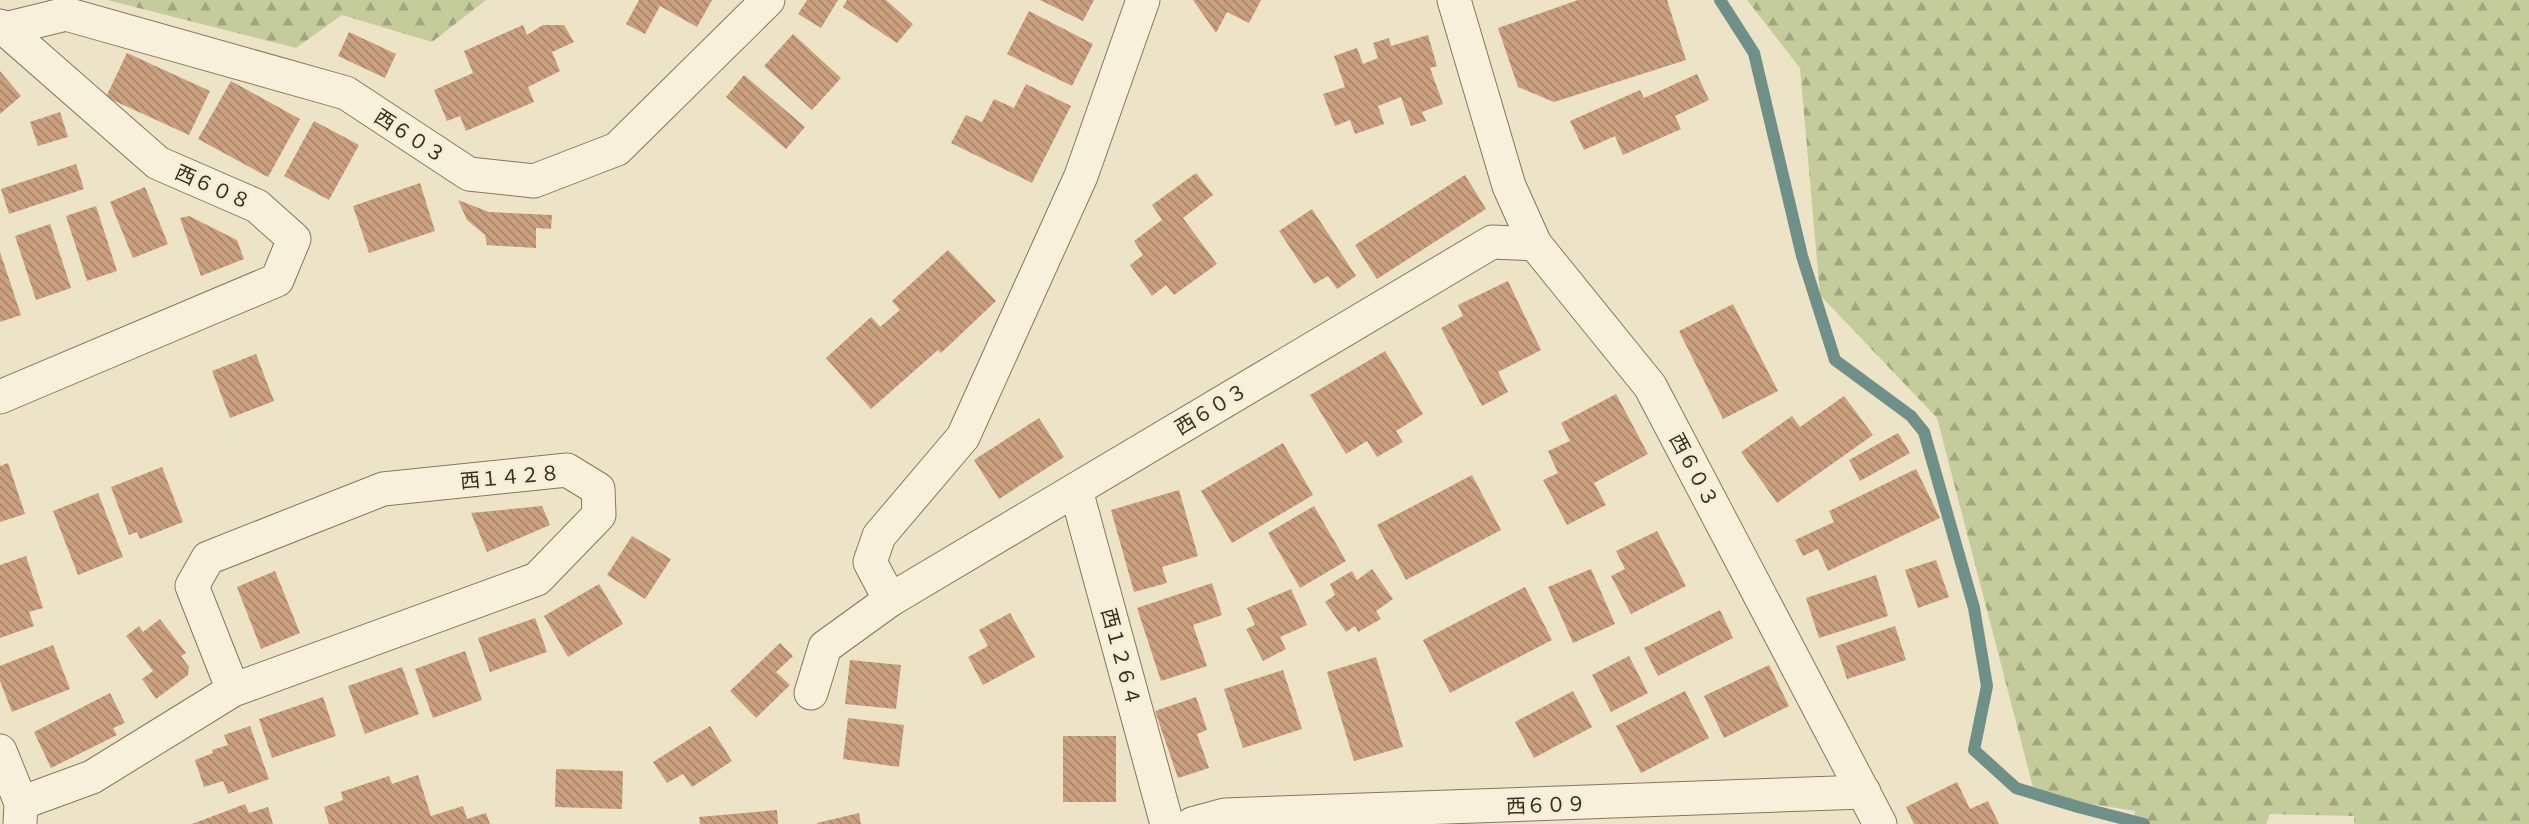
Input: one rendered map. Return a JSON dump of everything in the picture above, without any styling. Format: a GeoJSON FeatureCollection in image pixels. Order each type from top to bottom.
{"type":"FeatureCollection","features":[{"type":"Feature","properties":{"kind":"street","name":"西６０３"},"geometry":{"type":"LineString","coordinates":[[2,28],[66,14],[346,93],[469,174],[534,182],[617,149],[768,0]]}},
{"type":"Feature","properties":{"kind":"street"},"geometry":{"type":"LineString","coordinates":[[890,600],[870,562],[879,536],[963,437],[1081,176],[1143,0]]}},
{"type":"Feature","properties":{"kind":"street"},"geometry":{"type":"LineString","coordinates":[[1454,0],[1509,186],[1535,244]]}},
{"type":"Feature","properties":{"kind":"street","name":"西６０８"},"geometry":{"type":"LineString","coordinates":[[0,397],[277,280],[294,239],[257,206],[158,163],[2,28]]}},
{"type":"Feature","properties":{"kind":"street","name":"西６０３"},"geometry":{"type":"LineString","coordinates":[[811,693],[825,647],[890,600],[1492,242],[1535,244],[1650,386],[1881,824]]}},
{"type":"Feature","properties":{"kind":"street","name":"西１４２８"},"geometry":{"type":"LineString","coordinates":[[20,813],[92,777],[233,690],[537,579],[599,515],[598,489],[567,470],[383,489],[208,558],[192,586],[233,690]]}},
{"type":"Feature","properties":{"kind":"street","name":"西１２６４"},"geometry":{"type":"LineString","coordinates":[[1076,489],[1167,824]]}},
{"type":"Feature","properties":{"kind":"street"},"geometry":{"type":"LineString","coordinates":[[0,751],[20,813]]}},
{"type":"Feature","properties":{"kind":"street","name":"西６０９"},"geometry":{"type":"LineString","coordinates":[[1192,824],[1226,815],[1494,816],[1864,792]]}},
{"type":"Feature","properties":{"kind":"green space"},"geometry":{"type":"Polygon","coordinates":[[[107,0],[486,0],[432,42],[342,15],[296,48],[107,0]]]}},
{"type":"Feature","properties":{"kind":"green space"},"geometry":{"type":"Polygon","coordinates":[[[1747,0],[2529,0],[2529,824],[2354,824],[2354,816],[2270,814],[2266,824],[2134,824],[2135,811],[2035,795],[1937,418],[1820,295],[1800,68],[1747,0]]]}},
{"type":"Feature","properties":{"kind":"building"},"geometry":{"type":"Polygon","coordinates":[[[639,0],[712,0],[697,27],[660,6],[645,34],[626,24],[639,0]]]}},
{"type":"Feature","properties":{"kind":"building"},"geometry":{"type":"Polygon","coordinates":[[[807,0],[838,0],[821,28],[798,14],[807,0]]]}},
{"type":"Feature","properties":{"kind":"building"},"geometry":{"type":"Polygon","coordinates":[[[847,0],[886,0],[913,24],[897,43],[843,7],[847,0]]]}},
{"type":"Feature","properties":{"kind":"building"},"geometry":{"type":"Polygon","coordinates":[[[1040,0],[1094,0],[1083,21],[1040,0]]]}},
{"type":"Feature","properties":{"kind":"building"},"geometry":{"type":"Polygon","coordinates":[[[1193,0],[1261,0],[1249,23],[1227,12],[1216,33],[1193,0]]]}},
{"type":"Feature","properties":{"kind":"building"},"geometry":{"type":"Polygon","coordinates":[[[1578,0],[1667,0],[1686,60],[1554,102],[1518,87],[1498,28],[1578,0]]]}},
{"type":"Feature","properties":{"kind":"building"},"geometry":{"type":"Polygon","coordinates":[[[1029,11],[1093,44],[1072,86],[1007,54],[1029,11]]]}},
{"type":"Feature","properties":{"kind":"building"},"geometry":{"type":"Polygon","coordinates":[[[523,25],[527,35],[543,25],[564,25],[574,42],[552,52],[560,71],[528,87],[534,102],[466,131],[460,116],[447,121],[434,90],[473,73],[464,51],[523,25]]]}},
{"type":"Feature","properties":{"kind":"building"},"geometry":{"type":"Polygon","coordinates":[[[349,32],[396,54],[385,78],[338,56],[349,32]]]}},
{"type":"Feature","properties":{"kind":"building"},"geometry":{"type":"Polygon","coordinates":[[[793,34],[841,78],[812,110],[764,66],[793,34]]]}},
{"type":"Feature","properties":{"kind":"building"},"geometry":{"type":"Polygon","coordinates":[[[1428,35],[1437,66],[1430,68],[1443,104],[1422,112],[1426,121],[1411,126],[1401,97],[1378,106],[1384,124],[1355,134],[1350,120],[1335,126],[1323,94],[1345,87],[1334,56],[1357,48],[1363,64],[1378,58],[1373,43],[1389,38],[1391,46],[1428,35]]]}},
{"type":"Feature","properties":{"kind":"building"},"geometry":{"type":"Polygon","coordinates":[[[127,53],[210,91],[189,135],[106,97],[127,53]]]}},
{"type":"Feature","properties":{"kind":"building"},"geometry":{"type":"Polygon","coordinates":[[[0,71],[21,96],[0,114],[0,71]]]}},
{"type":"Feature","properties":{"kind":"building"},"geometry":{"type":"Polygon","coordinates":[[[1697,74],[1709,100],[1675,116],[1681,129],[1623,155],[1615,136],[1584,150],[1570,121],[1640,90],[1644,98],[1697,74]]]}},
{"type":"Feature","properties":{"kind":"building"},"geometry":{"type":"Polygon","coordinates":[[[744,75],[805,127],[786,149],[726,97],[744,75]]]}},
{"type":"Feature","properties":{"kind":"building"},"geometry":{"type":"Polygon","coordinates":[[[231,81],[300,119],[268,177],[198,139],[231,81]]]}},
{"type":"Feature","properties":{"kind":"building"},"geometry":{"type":"Polygon","coordinates":[[[1026,84],[1071,106],[1032,183],[951,143],[966,115],[982,122],[994,99],[1014,108],[1026,84]]]}},
{"type":"Feature","properties":{"kind":"building"},"geometry":{"type":"Polygon","coordinates":[[[60,112],[68,137],[38,146],[30,122],[60,112]]]}},
{"type":"Feature","properties":{"kind":"building"},"geometry":{"type":"Polygon","coordinates":[[[314,121],[359,145],[329,200],[284,176],[314,121]]]}},
{"type":"Feature","properties":{"kind":"building"},"geometry":{"type":"Polygon","coordinates":[[[76,164],[84,189],[9,214],[1,189],[76,164]]]}},
{"type":"Feature","properties":{"kind":"building"},"geometry":{"type":"Polygon","coordinates":[[[1196,173],[1213,195],[1183,218],[1217,264],[1174,295],[1166,285],[1152,296],[1130,265],[1143,255],[1134,241],[1162,220],[1152,205],[1196,173]]]}},
{"type":"Feature","properties":{"kind":"building"},"geometry":{"type":"Polygon","coordinates":[[[1465,175],[1486,209],[1377,279],[1355,245],[1465,175]]]}},
{"type":"Feature","properties":{"kind":"building"},"geometry":{"type":"Polygon","coordinates":[[[420,183],[435,231],[369,253],[353,206],[420,183]]]}},
{"type":"Feature","properties":{"kind":"building"},"geometry":{"type":"Polygon","coordinates":[[[145,187],[168,244],[133,258],[110,202],[145,187]]]}},
{"type":"Feature","properties":{"kind":"building"},"geometry":{"type":"Polygon","coordinates":[[[458,200],[489,212],[552,215],[551,229],[536,228],[536,248],[487,245],[485,235],[467,220],[458,200]]]}},
{"type":"Feature","properties":{"kind":"building"},"geometry":{"type":"Polygon","coordinates":[[[96,206],[117,271],[87,281],[66,216],[96,206]]]}},
{"type":"Feature","properties":{"kind":"building"},"geometry":{"type":"Polygon","coordinates":[[[1312,209],[1356,276],[1337,289],[1328,276],[1314,284],[1279,231],[1312,209]]]}},
{"type":"Feature","properties":{"kind":"building"},"geometry":{"type":"Polygon","coordinates":[[[189,216],[237,240],[244,259],[201,276],[180,218],[189,216]]]}},
{"type":"Feature","properties":{"kind":"building"},"geometry":{"type":"Polygon","coordinates":[[[50,224],[71,288],[36,300],[15,236],[50,224]]]}},
{"type":"Feature","properties":{"kind":"building"},"geometry":{"type":"Polygon","coordinates":[[[948,250],[996,301],[941,353],[938,350],[871,409],[826,358],[871,317],[880,327],[900,310],[892,301],[948,250]]]}},
{"type":"Feature","properties":{"kind":"building"},"geometry":{"type":"Polygon","coordinates":[[[0,252],[21,315],[0,322],[0,252]]]}},
{"type":"Feature","properties":{"kind":"building"},"geometry":{"type":"Polygon","coordinates":[[[1508,281],[1541,350],[1498,372],[1508,392],[1482,406],[1441,328],[1463,316],[1458,305],[1508,281]]]}},
{"type":"Feature","properties":{"kind":"building"},"geometry":{"type":"Polygon","coordinates":[[[1733,304],[1778,391],[1723,419],[1679,331],[1733,304]]]}},
{"type":"Feature","properties":{"kind":"building"},"geometry":{"type":"Polygon","coordinates":[[[1385,351],[1423,414],[1396,431],[1403,442],[1377,457],[1367,441],[1346,454],[1310,395],[1385,351]]]}},
{"type":"Feature","properties":{"kind":"building"},"geometry":{"type":"Polygon","coordinates":[[[256,354],[274,401],[230,418],[212,371],[256,354]]]}},
{"type":"Feature","properties":{"kind":"building"},"geometry":{"type":"Polygon","coordinates":[[[1616,394],[1648,454],[1594,483],[1606,505],[1567,525],[1543,480],[1558,473],[1548,451],[1570,441],[1561,423],[1616,394]]]}},
{"type":"Feature","properties":{"kind":"building"},"geometry":{"type":"Polygon","coordinates":[[[1844,396],[1873,435],[1777,503],[1741,452],[1792,416],[1800,427],[1844,396]]]}},
{"type":"Feature","properties":{"kind":"building"},"geometry":{"type":"Polygon","coordinates":[[[1039,418],[1064,457],[999,499],[974,460],[1039,418]]]}},
{"type":"Feature","properties":{"kind":"building"},"geometry":{"type":"Polygon","coordinates":[[[1898,433],[1910,453],[1860,481],[1849,460],[1898,433]]]}},
{"type":"Feature","properties":{"kind":"building"},"geometry":{"type":"Polygon","coordinates":[[[1283,443],[1313,495],[1232,543],[1201,491],[1283,443]]]}},
{"type":"Feature","properties":{"kind":"building"},"geometry":{"type":"Polygon","coordinates":[[[8,463],[25,514],[0,522],[0,466],[8,463]]]}},
{"type":"Feature","properties":{"kind":"building"},"geometry":{"type":"Polygon","coordinates":[[[162,467],[183,522],[140,539],[137,532],[129,535],[111,487],[162,467]]]}},
{"type":"Feature","properties":{"kind":"building"},"geometry":{"type":"Polygon","coordinates":[[[1916,469],[1940,518],[1828,571],[1818,549],[1803,556],[1795,540],[1834,522],[1829,511],[1916,469]]]}},
{"type":"Feature","properties":{"kind":"building"},"geometry":{"type":"Polygon","coordinates":[[[1472,475],[1501,530],[1406,580],[1377,525],[1472,475]]]}},
{"type":"Feature","properties":{"kind":"building"},"geometry":{"type":"Polygon","coordinates":[[[1179,490],[1198,556],[1162,567],[1167,583],[1134,592],[1111,510],[1179,490]]]}},
{"type":"Feature","properties":{"kind":"building"},"geometry":{"type":"Polygon","coordinates":[[[98,493],[123,557],[78,575],[53,511],[98,493]]]}},
{"type":"Feature","properties":{"kind":"building"},"geometry":{"type":"Polygon","coordinates":[[[542,506],[550,525],[487,552],[471,513],[542,506]]]}},
{"type":"Feature","properties":{"kind":"building"},"geometry":{"type":"Polygon","coordinates":[[[1314,506],[1346,561],[1300,588],[1268,533],[1314,506]]]}},
{"type":"Feature","properties":{"kind":"building"},"geometry":{"type":"Polygon","coordinates":[[[1657,531],[1686,586],[1631,614],[1611,576],[1625,569],[1616,551],[1657,531]]]}},
{"type":"Feature","properties":{"kind":"building"},"geometry":{"type":"Polygon","coordinates":[[[632,536],[671,559],[645,599],[607,575],[632,536]]]}},
{"type":"Feature","properties":{"kind":"building"},"geometry":{"type":"Polygon","coordinates":[[[26,556],[43,608],[29,612],[34,626],[0,638],[0,565],[26,556]]]}},
{"type":"Feature","properties":{"kind":"building"},"geometry":{"type":"Polygon","coordinates":[[[1936,560],[1949,597],[1918,608],[1905,570],[1936,560]]]}},
{"type":"Feature","properties":{"kind":"building"},"geometry":{"type":"Polygon","coordinates":[[[1372,569],[1393,599],[1376,611],[1381,619],[1358,632],[1355,626],[1346,632],[1325,602],[1335,595],[1330,584],[1352,571],[1357,580],[1372,569]]]}},
{"type":"Feature","properties":{"kind":"building"},"geometry":{"type":"Polygon","coordinates":[[[1591,569],[1615,624],[1573,643],[1548,587],[1591,569]]]}},
{"type":"Feature","properties":{"kind":"building"},"geometry":{"type":"Polygon","coordinates":[[[275,571],[300,633],[261,649],[237,587],[275,571]]]}},
{"type":"Feature","properties":{"kind":"building"},"geometry":{"type":"Polygon","coordinates":[[[1876,575],[1888,616],[1819,638],[1806,598],[1876,575]]]}},
{"type":"Feature","properties":{"kind":"building"},"geometry":{"type":"Polygon","coordinates":[[[1212,583],[1222,615],[1193,625],[1207,666],[1161,681],[1137,608],[1212,583]]]}},
{"type":"Feature","properties":{"kind":"building"},"geometry":{"type":"Polygon","coordinates":[[[599,584],[623,624],[568,657],[544,616],[599,584]]]}},
{"type":"Feature","properties":{"kind":"building"},"geometry":{"type":"Polygon","coordinates":[[[1525,587],[1552,640],[1450,693],[1423,640],[1525,587]]]}},
{"type":"Feature","properties":{"kind":"building"},"geometry":{"type":"Polygon","coordinates":[[[1291,589],[1307,625],[1280,637],[1286,649],[1263,661],[1246,629],[1255,625],[1247,608],[1291,589]]]}},
{"type":"Feature","properties":{"kind":"building"},"geometry":{"type":"Polygon","coordinates":[[[1720,610],[1733,638],[1658,676],[1644,648],[1720,610]]]}},
{"type":"Feature","properties":{"kind":"building"},"geometry":{"type":"Polygon","coordinates":[[[1010,613],[1035,657],[983,685],[968,657],[988,646],[979,630],[1010,613]]]}},
{"type":"Feature","properties":{"kind":"building"},"geometry":{"type":"Polygon","coordinates":[[[535,618],[547,652],[490,672],[478,638],[535,618]]]}},
{"type":"Feature","properties":{"kind":"building"},"geometry":{"type":"Polygon","coordinates":[[[160,619],[186,653],[181,656],[189,667],[188,675],[156,699],[142,679],[153,671],[126,636],[139,626],[143,632],[160,619]]]}},
{"type":"Feature","properties":{"kind":"building"},"geometry":{"type":"Polygon","coordinates":[[[1895,626],[1906,660],[1847,679],[1836,646],[1895,626]]]}},
{"type":"Feature","properties":{"kind":"building"},"geometry":{"type":"Polygon","coordinates":[[[780,643],[793,656],[776,672],[790,685],[756,718],[730,691],[780,643]]]}},
{"type":"Feature","properties":{"kind":"building"},"geometry":{"type":"Polygon","coordinates":[[[53,645],[70,689],[12,712],[0,681],[0,666],[53,645]]]}},
{"type":"Feature","properties":{"kind":"building"},"geometry":{"type":"Polygon","coordinates":[[[465,651],[482,700],[433,718],[415,669],[465,651]]]}},
{"type":"Feature","properties":{"kind":"building"},"geometry":{"type":"Polygon","coordinates":[[[1629,656],[1648,693],[1611,712],[1592,675],[1629,656]]]}},
{"type":"Feature","properties":{"kind":"building"},"geometry":{"type":"Polygon","coordinates":[[[1376,657],[1403,747],[1354,761],[1327,672],[1376,657]]]}},
{"type":"Feature","properties":{"kind":"building"},"geometry":{"type":"Polygon","coordinates":[[[850,660],[901,665],[896,709],[845,704],[850,660]]]}},
{"type":"Feature","properties":{"kind":"building"},"geometry":{"type":"Polygon","coordinates":[[[1769,665],[1789,706],[1724,738],[1704,696],[1769,665]]]}},
{"type":"Feature","properties":{"kind":"building"},"geometry":{"type":"Polygon","coordinates":[[[402,667],[419,714],[365,734],[348,686],[402,667]]]}},
{"type":"Feature","properties":{"kind":"building"},"geometry":{"type":"Polygon","coordinates":[[[1283,670],[1302,729],[1243,748],[1224,689],[1283,670]]]}},
{"type":"Feature","properties":{"kind":"building"},"geometry":{"type":"Polygon","coordinates":[[[1573,691],[1592,727],[1534,758],[1515,722],[1573,691]]]}},
{"type":"Feature","properties":{"kind":"building"},"geometry":{"type":"Polygon","coordinates":[[[1685,691],[1709,738],[1641,773],[1616,726],[1685,691]]]}},
{"type":"Feature","properties":{"kind":"building"},"geometry":{"type":"Polygon","coordinates":[[[110,693],[125,723],[113,728],[117,735],[51,768],[34,732],[110,693]]]}},
{"type":"Feature","properties":{"kind":"building"},"geometry":{"type":"Polygon","coordinates":[[[323,697],[336,736],[272,758],[259,719],[323,697]]]}},
{"type":"Feature","properties":{"kind":"building"},"geometry":{"type":"Polygon","coordinates":[[[1196,697],[1207,730],[1197,734],[1209,768],[1178,778],[1155,711],[1196,697]]]}},
{"type":"Feature","properties":{"kind":"building"},"geometry":{"type":"Polygon","coordinates":[[[848,718],[904,725],[899,767],[843,759],[848,718]]]}},
{"type":"Feature","properties":{"kind":"building"},"geometry":{"type":"Polygon","coordinates":[[[250,726],[269,779],[228,794],[223,781],[204,787],[195,760],[213,753],[212,750],[228,745],[224,735],[250,726]]]}},
{"type":"Feature","properties":{"kind":"building"},"geometry":{"type":"Polygon","coordinates":[[[710,726],[732,761],[692,787],[683,774],[667,783],[653,762],[710,726]]]}},
{"type":"Feature","properties":{"kind":"building"},"geometry":{"type":"Polygon","coordinates":[[[1063,736],[1116,736],[1116,802],[1063,802],[1063,736]]]}},
{"type":"Feature","properties":{"kind":"building"},"geometry":{"type":"Polygon","coordinates":[[[556,769],[623,771],[622,809],[555,807],[556,769]]]}},
{"type":"Feature","properties":{"kind":"building"},"geometry":{"type":"Polygon","coordinates":[[[418,775],[431,816],[463,806],[467,819],[486,813],[490,824],[329,824],[324,807],[343,800],[341,792],[389,776],[392,784],[418,775]]]}},
{"type":"Feature","properties":{"kind":"building"},"geometry":{"type":"Polygon","coordinates":[[[1957,782],[1970,809],[1988,801],[1999,824],[1914,824],[1906,807],[1957,782]]]}},
{"type":"Feature","properties":{"kind":"building"},"geometry":{"type":"Polygon","coordinates":[[[245,804],[249,813],[268,807],[273,824],[192,824],[245,804]]]}},
{"type":"Feature","properties":{"kind":"building"},"geometry":{"type":"Polygon","coordinates":[[[777,810],[778,824],[700,824],[699,817],[777,810]]]}},
{"type":"Feature","properties":{"kind":"building"},"geometry":{"type":"Polygon","coordinates":[[[859,813],[861,824],[817,824],[817,823],[859,813]]]}},
{"type":"Feature","properties":{"kind":"waterway"},"geometry":{"type":"LineString","coordinates":[[1720,0],[1754,53],[1802,256],[1835,360],[1911,416],[1924,432],[1974,608],[1987,686],[1974,750],[2016,788],[2144,824]]}}]}
